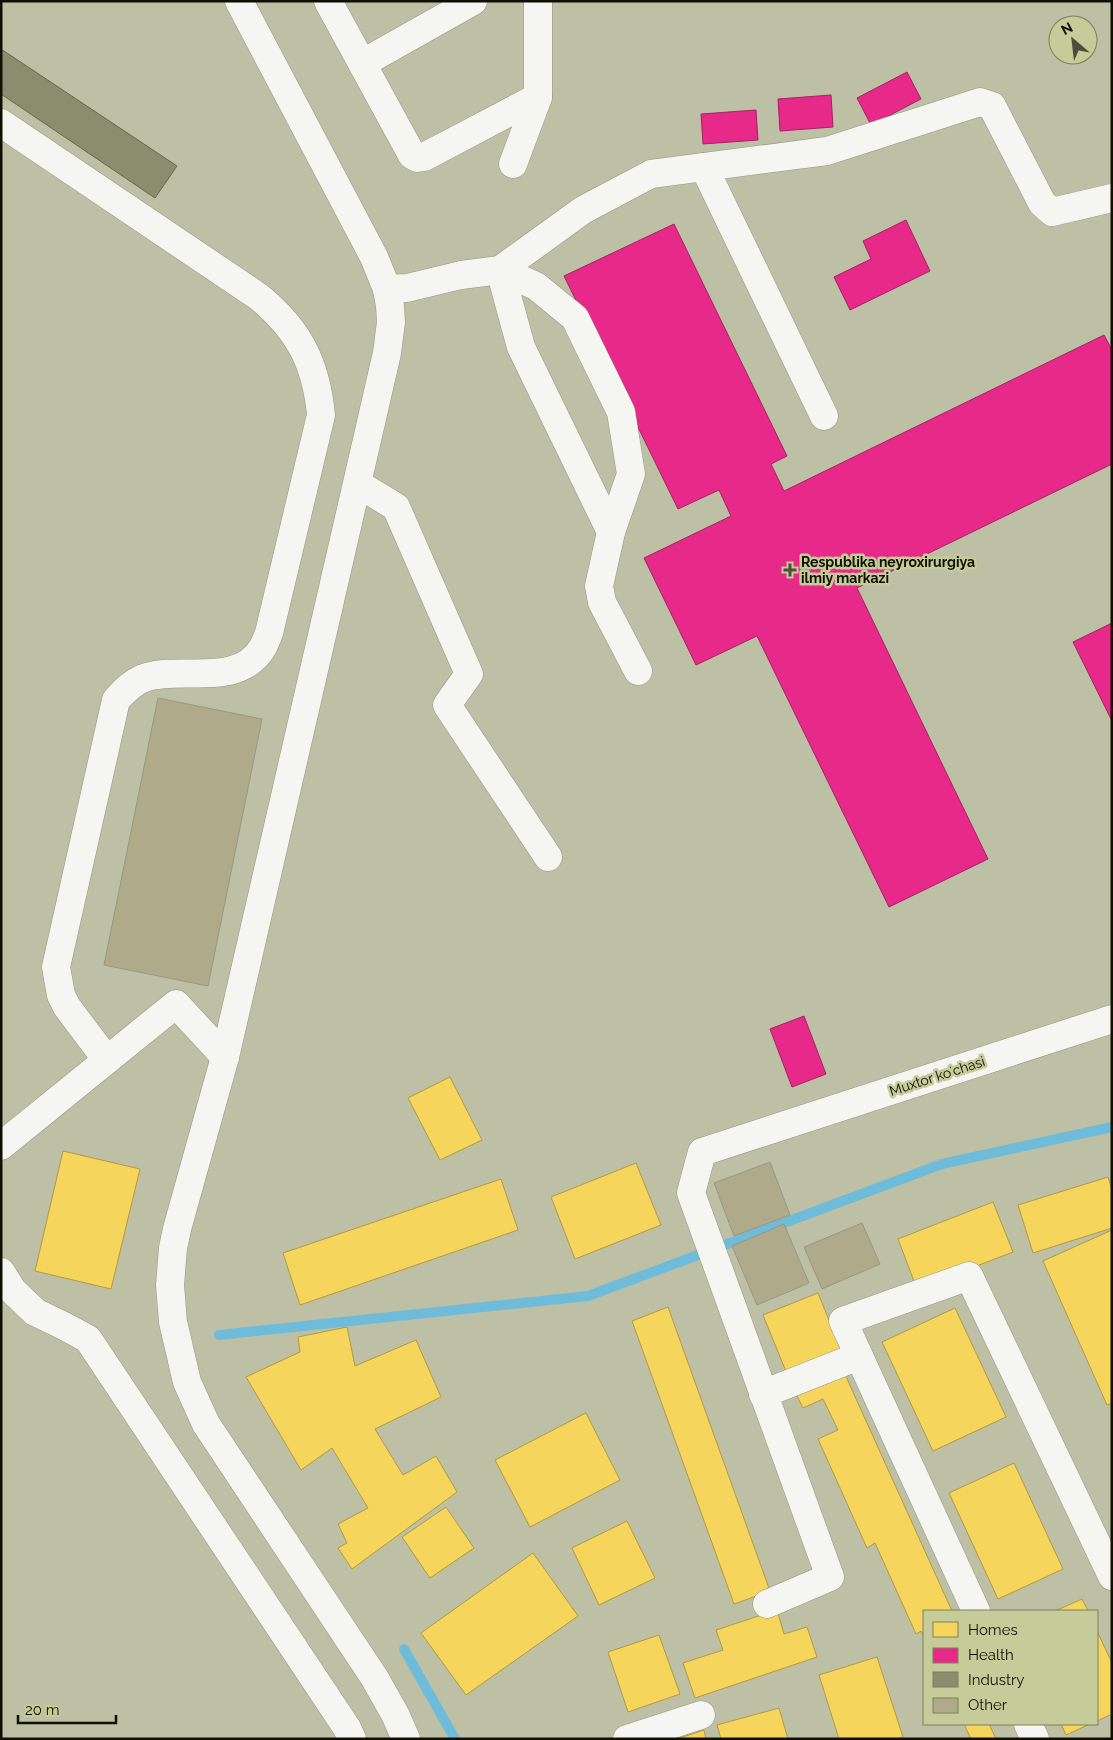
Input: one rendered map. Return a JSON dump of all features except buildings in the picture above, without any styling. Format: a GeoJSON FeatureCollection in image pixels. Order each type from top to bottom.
{"type":"FeatureCollection","features":[{"type":"Feature","properties":{"kind":"street"},"geometry":{"type":"LineString","coordinates":[[239,1],[374,258],[387,289],[391,322],[387,353],[358,484],[226,1057],[177,1229],[170,1285],[173,1322],[187,1382],[206,1424],[374,1677],[395,1714],[406,1739]]}},
{"type":"Feature","properties":{"kind":"street"},"geometry":{"type":"LineString","coordinates":[[328,1],[412,155],[417,158],[424,157],[538,97]]}},
{"type":"Feature","properties":{"kind":"street"},"geometry":{"type":"LineString","coordinates":[[363,63],[473,1]]}},
{"type":"Feature","properties":{"kind":"street"},"geometry":{"type":"LineString","coordinates":[[513,164],[538,97],[538,1]]}},
{"type":"Feature","properties":{"kind":"street"},"geometry":{"type":"LineString","coordinates":[[387,289],[407,288],[461,275],[500,270],[583,210],[651,174],[826,151],[980,102],[992,106],[1042,203],[1052,212],[1112,198]]}},
{"type":"Feature","properties":{"kind":"street"},"geometry":{"type":"LineString","coordinates":[[1,123],[259,297],[272,308],[296,337],[311,364],[321,415],[263,648],[239,668],[226,672],[147,677],[136,682],[116,700],[56,967],[61,995],[67,1007],[107,1060]]}},
{"type":"Feature","properties":{"kind":"street"},"geometry":{"type":"LineString","coordinates":[[704,166],[824,416]]}},
{"type":"Feature","properties":{"kind":"street"},"geometry":{"type":"LineString","coordinates":[[500,270],[536,286],[575,318],[622,412],[631,474],[611,532],[598,586],[602,602],[638,672]]}},
{"type":"Feature","properties":{"kind":"street"},"geometry":{"type":"LineString","coordinates":[[500,270],[521,347],[611,532]]}},
{"type":"Feature","properties":{"kind":"street"},"geometry":{"type":"LineString","coordinates":[[358,484],[396,506],[469,674],[447,706],[548,857]]}},
{"type":"Feature","properties":{"kind":"street"},"geometry":{"type":"LineString","coordinates":[[1,1146],[176,1004],[226,1057]]}},
{"type":"Feature","properties":{"kind":"street","name":"Muxtor koʻchasi"},"geometry":{"type":"LineString","coordinates":[[763,1394],[695,1204],[702,1152],[1112,1020]]}},
{"type":"Feature","properties":{"kind":"street"},"geometry":{"type":"LineString","coordinates":[[1,1272],[13,1291],[35,1312],[88,1339],[347,1728],[352,1739]]}},
{"type":"Feature","properties":{"kind":"street"},"geometry":{"type":"LineString","coordinates":[[976,1610],[843,1321],[969,1276],[1112,1576]]}},
{"type":"Feature","properties":{"kind":"street"},"geometry":{"type":"LineString","coordinates":[[768,1604],[830,1577],[763,1394],[859,1356]]}},
{"type":"Feature","properties":{"kind":"street"},"geometry":{"type":"LineString","coordinates":[[627,1739],[701,1715]]}},
{"type":"Feature","properties":{"kind":"street"},"geometry":{"type":"LineString","coordinates":[[1028,1725],[1035,1739]]}},
{"type":"Feature","properties":{"kind":"waterway"},"geometry":{"type":"LineString","coordinates":[[219,1335],[588,1296],[942,1164],[1112,1127]]}},
{"type":"Feature","properties":{"kind":"waterway"},"geometry":{"type":"LineString","coordinates":[[404,1649],[455,1739]]}},
{"type":"Feature","properties":{"kind":"place","name":"Respublika neyroxirurgiya ilmiy markazi"},"geometry":{"type":"Point","coordinates":[790,570]}}]}
